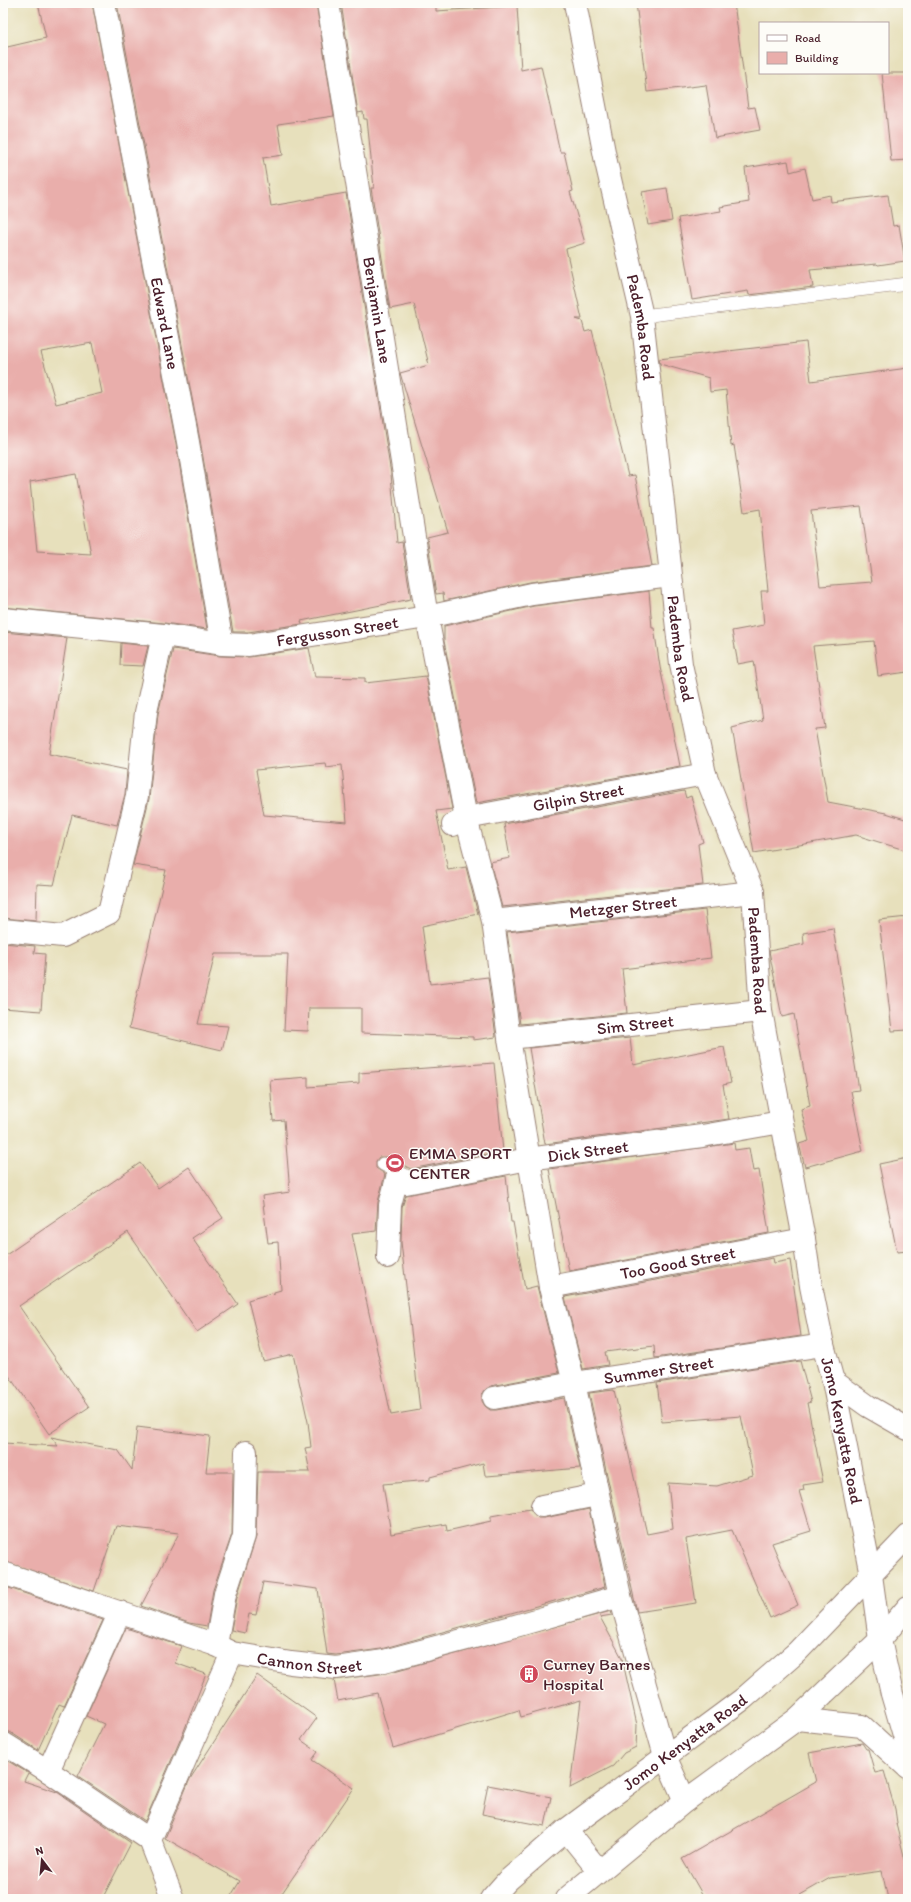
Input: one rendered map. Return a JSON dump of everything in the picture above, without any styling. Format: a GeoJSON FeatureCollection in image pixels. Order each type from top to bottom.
{"type":"FeatureCollection","features":[{"type":"Feature","properties":{"kind":"street","name":"Edward Lane"},"geometry":{"type":"LineString","coordinates":[[104,3],[188,442],[222,644]]}},
{"type":"Feature","properties":{"kind":"street","name":"Benjamin Lane"},"geometry":{"type":"LineString","coordinates":[[328,3],[460,822],[493,921],[509,1038],[550,1287],[574,1383],[620,1596],[665,1756],[685,1801]]}},
{"type":"Feature","properties":{"kind":"street","name":"Pademba Road"},"geometry":{"type":"LineString","coordinates":[[575,3],[606,162],[642,316],[681,664],[705,774],[753,892],[761,1011],[804,1239],[811,1286]]}},
{"type":"Feature","properties":{"kind":"street","name":"Fergusson Street"},"geometry":{"type":"LineString","coordinates":[[3,619],[162,635],[222,644],[249,645],[427,617],[532,594],[670,576]]}},
{"type":"Feature","properties":{"kind":"street"},"geometry":{"type":"LineString","coordinates":[[3,930],[63,936],[109,913],[137,796],[146,712],[162,635]]}},
{"type":"Feature","properties":{"kind":"street","name":"Gilpin Street"},"geometry":{"type":"LineString","coordinates":[[460,822],[705,774]]}},
{"type":"Feature","properties":{"kind":"street","name":"Metzger Street"},"geometry":{"type":"LineString","coordinates":[[493,921],[753,892]]}},
{"type":"Feature","properties":{"kind":"street","name":"Sim Street"},"geometry":{"type":"LineString","coordinates":[[509,1038],[761,1011]]}},
{"type":"Feature","properties":{"kind":"street","name":"Dick Street"},"geometry":{"type":"LineString","coordinates":[[388,1256],[390,1205],[398,1174],[528,1159],[702,1136],[781,1122]]}},
{"type":"Feature","properties":{"kind":"street","name":"Too Good Street"},"geometry":{"type":"LineString","coordinates":[[550,1287],[804,1239]]}},
{"type":"Feature","properties":{"kind":"street","name":"Jomo Kenyatta Road"},"geometry":{"type":"LineString","coordinates":[[811,1286],[832,1381],[871,1575],[880,1640],[892,1694],[908,1749]]}},
{"type":"Feature","properties":{"kind":"street","name":"Summer Street"},"geometry":{"type":"LineString","coordinates":[[494,1398],[574,1383],[823,1345]]}},
{"type":"Feature","properties":{"kind":"street"},"geometry":{"type":"LineString","coordinates":[[832,1381],[868,1406],[908,1429]]}},
{"type":"Feature","properties":{"kind":"street"},"geometry":{"type":"LineString","coordinates":[[150,1840],[224,1649],[225,1594],[244,1536],[246,1452]]}},
{"type":"Feature","properties":{"kind":"street"},"geometry":{"type":"LineString","coordinates":[[542,1506],[597,1495]]}},
{"type":"Feature","properties":{"kind":"street"},"geometry":{"type":"LineString","coordinates":[[871,1575],[908,1536]]}},
{"type":"Feature","properties":{"kind":"street","name":"Cannon Street"},"geometry":{"type":"LineString","coordinates":[[3,1573],[224,1649],[291,1663],[336,1668],[384,1661],[620,1596]]}},
{"type":"Feature","properties":{"kind":"street","name":"Jomo Kenyatta Road"},"geometry":{"type":"LineString","coordinates":[[491,1899],[507,1881],[566,1830],[743,1698],[797,1652],[871,1575]]}},
{"type":"Feature","properties":{"kind":"street"},"geometry":{"type":"LineString","coordinates":[[566,1899],[685,1801],[797,1719],[880,1640],[908,1607]]}},
{"type":"Feature","properties":{"kind":"street"},"geometry":{"type":"LineString","coordinates":[[48,1771],[120,1612]]}},
{"type":"Feature","properties":{"kind":"street"},"geometry":{"type":"LineString","coordinates":[[797,1719],[862,1726],[908,1768]]}},
{"type":"Feature","properties":{"kind":"street"},"geometry":{"type":"LineString","coordinates":[[3,1743],[48,1771],[150,1840],[173,1899]]}},
{"type":"Feature","properties":{"kind":"street"},"geometry":{"type":"LineString","coordinates":[[566,1830],[599,1871]]}},
{"type":"Feature","properties":{"kind":"lane"},"geometry":{"type":"LineString","coordinates":[[642,316],[908,284]]}},
{"type":"Feature","properties":{"kind":"building"},"geometry":{"type":"Polygon","coordinates":[[[38,3],[92,3],[176,444],[207,629],[164,623],[3,607],[3,48],[46,38],[38,3]],[[92,343],[41,352],[56,404],[102,393],[92,343]],[[76,474],[30,482],[37,551],[91,554],[76,474]]]}},
{"type":"Feature","properties":{"kind":"building"},"geometry":{"type":"Polygon","coordinates":[[[117,3],[316,3],[334,116],[278,124],[283,155],[263,158],[271,206],[346,193],[391,474],[397,543],[402,542],[411,599],[301,621],[302,624],[248,632],[233,632],[200,440],[117,3]]]}},
{"type":"Feature","properties":{"kind":"building"},"geometry":{"type":"Polygon","coordinates":[[[341,3],[436,3],[436,11],[517,6],[521,70],[541,66],[560,152],[564,152],[573,191],[570,192],[585,243],[566,249],[582,319],[576,319],[582,321],[585,332],[592,330],[628,476],[635,475],[652,566],[530,582],[444,601],[443,593],[436,594],[427,537],[448,532],[400,373],[429,365],[414,304],[390,309],[371,188],[374,188],[367,119],[364,119],[363,112],[358,113],[341,3]]]}},
{"type":"Feature","properties":{"kind":"building"},"geometry":{"type":"Polygon","coordinates":[[[636,3],[734,3],[748,108],[755,107],[760,130],[715,138],[706,85],[647,92],[636,3]]]}},
{"type":"Feature","properties":{"kind":"building"},"geometry":{"type":"Polygon","coordinates":[[[908,73],[908,160],[891,161],[882,74],[908,73]]]}},
{"type":"Feature","properties":{"kind":"building"},"geometry":{"type":"Polygon","coordinates":[[[788,161],[790,172],[805,168],[812,199],[830,195],[831,202],[888,195],[893,226],[899,225],[905,261],[878,265],[810,270],[813,287],[749,295],[748,291],[692,300],[678,218],[721,211],[720,207],[749,202],[745,168],[788,161]]]}},
{"type":"Feature","properties":{"kind":"building"},"geometry":{"type":"Polygon","coordinates":[[[667,188],[672,221],[648,225],[642,192],[667,188]]]}},
{"type":"Feature","properties":{"kind":"building"},"geometry":{"type":"Polygon","coordinates":[[[806,342],[811,381],[908,368],[908,672],[878,676],[874,641],[813,646],[825,728],[815,729],[828,802],[886,813],[908,820],[908,851],[856,835],[754,853],[732,728],[763,720],[754,661],[738,664],[732,631],[764,625],[761,591],[768,591],[760,509],[744,512],[734,445],[731,446],[726,390],[710,392],[709,378],[660,364],[659,359],[806,342]],[[861,506],[811,511],[820,586],[872,582],[861,506]]]}},
{"type":"Feature","properties":{"kind":"building"},"geometry":{"type":"Polygon","coordinates":[[[649,591],[652,628],[654,628],[660,667],[680,766],[476,803],[444,641],[444,626],[534,606],[649,591]]]}},
{"type":"Feature","properties":{"kind":"building"},"geometry":{"type":"Polygon","coordinates":[[[3,632],[67,638],[49,754],[127,770],[125,794],[117,825],[72,815],[54,885],[37,884],[36,921],[3,918],[3,632]]]}},
{"type":"Feature","properties":{"kind":"building"},"geometry":{"type":"Polygon","coordinates":[[[121,643],[148,646],[143,666],[120,665],[121,643]]]}},
{"type":"Feature","properties":{"kind":"building"},"geometry":{"type":"Polygon","coordinates":[[[309,648],[315,677],[365,678],[365,683],[426,676],[452,809],[436,811],[448,870],[466,867],[478,914],[422,926],[430,984],[488,977],[496,1037],[473,1040],[473,1037],[361,1033],[361,1008],[309,1008],[308,1031],[284,1030],[288,954],[215,954],[198,1024],[228,1026],[222,1050],[129,1028],[166,870],[133,865],[149,799],[158,714],[173,649],[220,656],[249,657],[309,648]],[[325,763],[256,770],[264,815],[347,822],[342,765],[326,767],[325,763]]]}},
{"type":"Feature","properties":{"kind":"building"},"geometry":{"type":"Polygon","coordinates":[[[684,791],[686,798],[691,796],[703,842],[698,844],[703,885],[502,907],[490,862],[510,858],[504,824],[684,791]]]}},
{"type":"Feature","properties":{"kind":"building"},"geometry":{"type":"Polygon","coordinates":[[[705,910],[711,958],[622,969],[627,1013],[520,1024],[507,932],[705,910]]]}},
{"type":"Feature","properties":{"kind":"building"},"geometry":{"type":"Polygon","coordinates":[[[908,917],[908,1030],[892,1031],[879,920],[908,917]]]}},
{"type":"Feature","properties":{"kind":"building"},"geometry":{"type":"Polygon","coordinates":[[[833,928],[859,1090],[851,1091],[863,1151],[805,1167],[799,1144],[809,1141],[801,1109],[810,1106],[794,1014],[782,1017],[769,951],[804,944],[803,933],[833,928]]]}},
{"type":"Feature","properties":{"kind":"building"},"geometry":{"type":"Polygon","coordinates":[[[3,943],[35,946],[34,953],[45,954],[41,1011],[3,1008],[3,943]]]}},
{"type":"Feature","properties":{"kind":"building"},"geometry":{"type":"Polygon","coordinates":[[[630,1038],[633,1065],[724,1047],[731,1083],[723,1085],[729,1119],[545,1144],[529,1048],[630,1038]]]}},
{"type":"Feature","properties":{"kind":"building"},"geometry":{"type":"Polygon","coordinates":[[[494,1063],[503,1151],[411,1169],[387,1157],[379,1157],[376,1161],[376,1168],[385,1174],[378,1202],[376,1231],[352,1234],[391,1415],[420,1410],[401,1242],[402,1207],[406,1195],[506,1176],[511,1222],[513,1222],[525,1289],[537,1286],[559,1373],[491,1386],[482,1394],[482,1401],[490,1410],[496,1410],[564,1398],[580,1468],[487,1476],[485,1475],[483,1463],[430,1477],[430,1480],[383,1484],[391,1534],[446,1524],[447,1531],[491,1521],[491,1516],[530,1509],[538,1518],[544,1518],[589,1509],[605,1587],[381,1649],[336,1655],[327,1654],[318,1589],[263,1582],[256,1615],[249,1614],[245,1633],[231,1630],[237,1597],[256,1537],[258,1472],[310,1472],[305,1448],[311,1447],[308,1422],[293,1354],[263,1361],[248,1300],[272,1293],[274,1295],[274,1292],[281,1290],[278,1242],[268,1243],[262,1196],[290,1192],[284,1120],[273,1121],[270,1080],[308,1077],[308,1087],[359,1083],[359,1073],[494,1063]]]}},
{"type":"Feature","properties":{"kind":"building"},"geometry":{"type":"Polygon","coordinates":[[[734,1143],[735,1150],[749,1148],[753,1171],[759,1170],[769,1233],[569,1271],[549,1169],[734,1143]]]}},
{"type":"Feature","properties":{"kind":"building"},"geometry":{"type":"Polygon","coordinates":[[[908,1158],[908,1251],[897,1252],[879,1164],[908,1158]]]}},
{"type":"Feature","properties":{"kind":"building"},"geometry":{"type":"Polygon","coordinates":[[[140,1163],[158,1188],[189,1167],[223,1218],[192,1238],[238,1304],[197,1332],[128,1232],[19,1306],[89,1407],[49,1434],[3,1367],[3,1257],[140,1163]]]}},
{"type":"Feature","properties":{"kind":"building"},"geometry":{"type":"Polygon","coordinates":[[[773,1258],[774,1263],[790,1260],[801,1336],[655,1358],[654,1346],[605,1352],[608,1365],[583,1369],[565,1297],[773,1258]]]}},
{"type":"Feature","properties":{"kind":"building"},"geometry":{"type":"Polygon","coordinates":[[[800,1361],[811,1402],[807,1403],[823,1482],[803,1485],[804,1490],[799,1491],[811,1531],[772,1543],[798,1605],[770,1618],[732,1530],[686,1539],[696,1603],[637,1612],[589,1393],[614,1390],[647,1534],[673,1529],[668,1483],[717,1486],[753,1475],[741,1416],[662,1422],[657,1383],[800,1361]]]}},
{"type":"Feature","properties":{"kind":"building"},"geometry":{"type":"Polygon","coordinates":[[[137,1427],[210,1436],[206,1472],[233,1472],[232,1534],[213,1590],[207,1626],[189,1623],[141,1606],[179,1533],[116,1526],[94,1591],[3,1561],[3,1443],[58,1446],[51,1437],[118,1450],[132,1470],[137,1427]]]}},
{"type":"Feature","properties":{"kind":"building"},"geometry":{"type":"Polygon","coordinates":[[[3,1586],[103,1620],[64,1706],[59,1704],[38,1750],[10,1732],[3,1731],[3,1586]]]}},
{"type":"Feature","properties":{"kind":"building"},"geometry":{"type":"Polygon","coordinates":[[[611,1611],[612,1615],[600,1617],[622,1658],[637,1725],[636,1747],[624,1753],[613,1766],[570,1788],[581,1700],[521,1717],[519,1710],[393,1748],[377,1693],[338,1701],[334,1680],[387,1673],[611,1611]]]}},
{"type":"Feature","properties":{"kind":"building"},"geometry":{"type":"Polygon","coordinates":[[[126,1628],[181,1646],[175,1663],[206,1674],[184,1731],[145,1821],[78,1776],[104,1724],[86,1716],[126,1628]]]}},
{"type":"Feature","properties":{"kind":"building"},"geometry":{"type":"Polygon","coordinates":[[[257,1675],[317,1718],[301,1740],[318,1752],[312,1760],[354,1788],[278,1899],[229,1899],[240,1881],[165,1838],[190,1779],[257,1675]]]}},
{"type":"Feature","properties":{"kind":"building"},"geometry":{"type":"Polygon","coordinates":[[[862,1743],[866,1749],[868,1749],[875,1773],[884,1771],[895,1809],[896,1824],[908,1872],[908,1899],[888,1899],[882,1871],[830,1878],[793,1899],[705,1899],[682,1859],[816,1782],[809,1753],[862,1743]]]}},
{"type":"Feature","properties":{"kind":"building"},"geometry":{"type":"Polygon","coordinates":[[[3,1758],[28,1773],[24,1781],[57,1792],[131,1843],[102,1899],[3,1899],[3,1758]]]}},
{"type":"Feature","properties":{"kind":"building"},"geometry":{"type":"Polygon","coordinates":[[[488,1785],[551,1797],[545,1826],[482,1814],[488,1785]]]}},
{"type":"Feature","properties":{"kind":"place","name":"EMMA SPORT CENTER"},"geometry":{"type":"Point","coordinates":[395,1163]}},
{"type":"Feature","properties":{"kind":"place","name":"Curney Barnes Hospital"},"geometry":{"type":"Point","coordinates":[529,1674]}}]}
